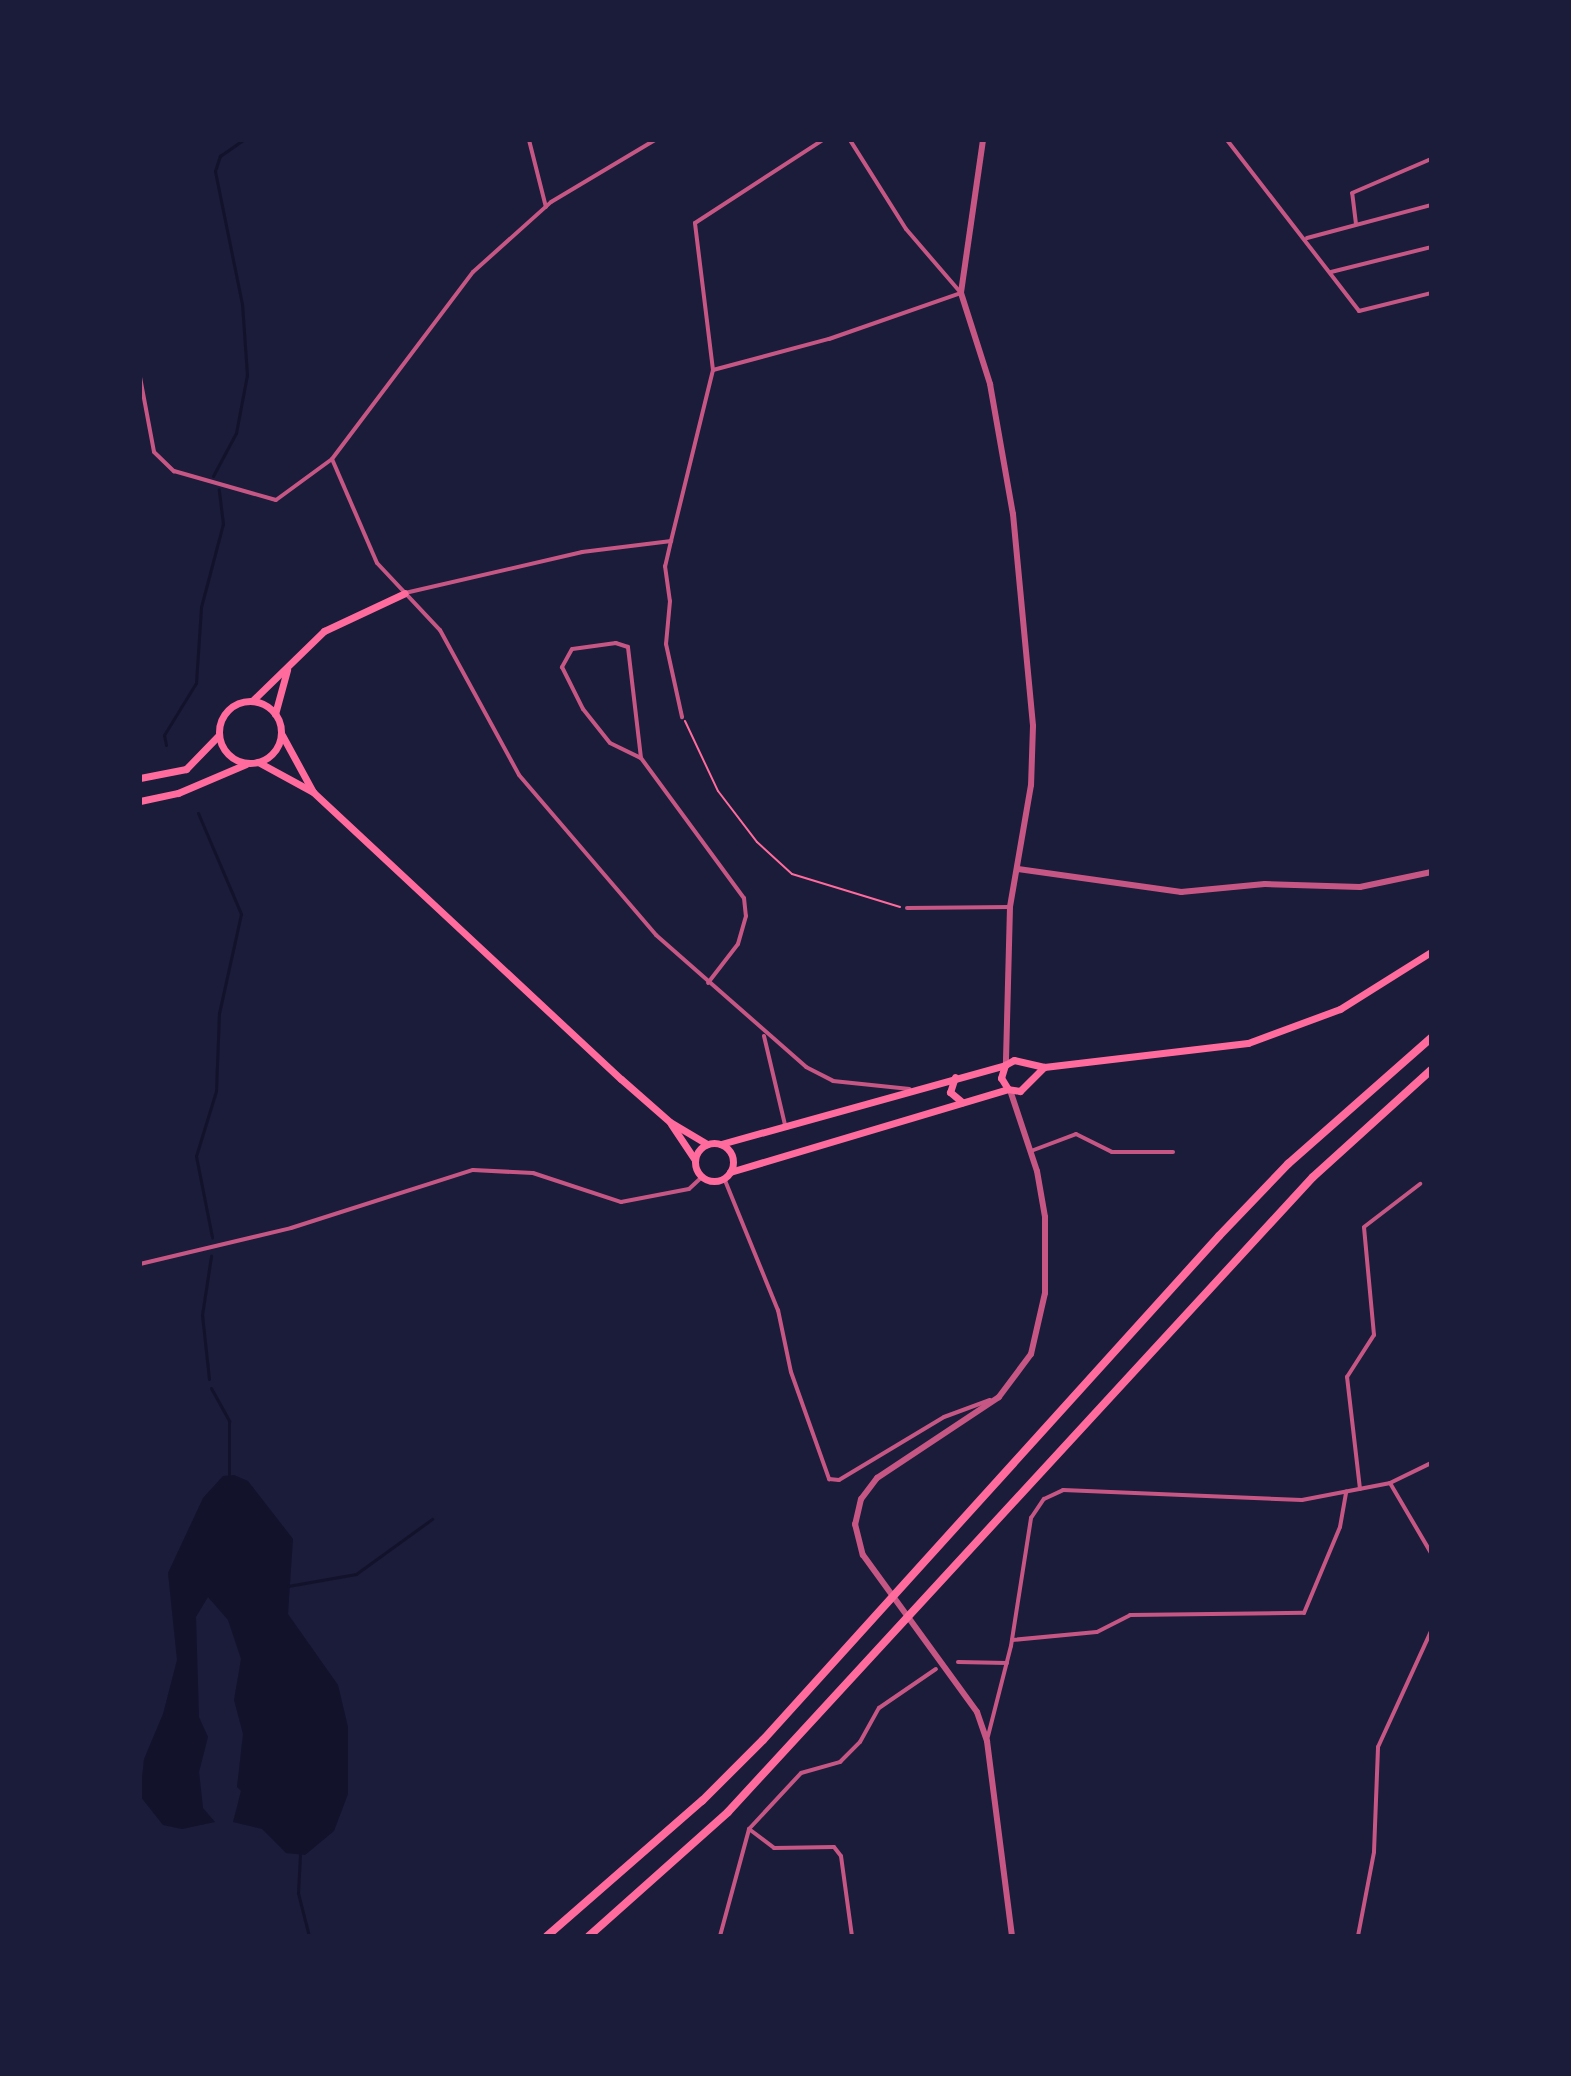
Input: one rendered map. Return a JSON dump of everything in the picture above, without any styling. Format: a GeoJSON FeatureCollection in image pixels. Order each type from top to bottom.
{"type":"FeatureCollection","features":[{"type":"Feature","properties":{"kind":"highway"},"geometry":{"type":"LineString","coordinates":[[547,1936],[702,1801],[763,1740],[1219,1236],[1288,1164],[1431,1038]]}},
{"type":"Feature","properties":{"kind":"highway"},"geometry":{"type":"LineString","coordinates":[[589,1936],[728,1812],[1313,1177],[1431,1070]]}},
{"type":"Feature","properties":{"kind":"main road"},"geometry":{"type":"LineString","coordinates":[[140,778],[186,769],[219,735],[226,712],[253,700],[324,631],[405,593]]}},
{"type":"Feature","properties":{"kind":"main road"},"geometry":{"type":"LineString","coordinates":[[288,668],[275,714],[313,792]]}},
{"type":"Feature","properties":{"kind":"main road"},"geometry":{"type":"LineString","coordinates":[[253,700],[275,714]]}},
{"type":"Feature","properties":{"kind":"main road"},"geometry":{"type":"LineString","coordinates":[[140,801],[178,793],[254,762],[272,753],[281,731]]}},
{"type":"Feature","properties":{"kind":"main road"},"geometry":{"type":"LineString","coordinates":[[219,735],[226,752],[254,762],[313,792],[670,1122],[707,1144],[721,1144],[1008,1063],[1044,1067],[1204,1050],[1290,1030],[1397,978],[1431,952]]}},
{"type":"Feature","properties":{"kind":"main road"},"geometry":{"type":"LineString","coordinates":[[1008,1063],[1001,1078],[1009,1090]]}},
{"type":"Feature","properties":{"kind":"main road"},"geometry":{"type":"LineString","coordinates":[[1026,1063],[1032,1079]]}},
{"type":"Feature","properties":{"kind":"main road"},"geometry":{"type":"LineString","coordinates":[[670,1122],[695,1160],[702,1177],[727,1175],[997,1093],[1020,1091],[1044,1067]]}},
{"type":"Feature","properties":{"kind":"main road"},"geometry":{"type":"LineString","coordinates":[[955,1077],[950,1092],[964,1103]]}},
{"type":"Feature","properties":{"kind":"main road"},"geometry":{"type":"LineString","coordinates":[[695,1160],[707,1144]]}},
{"type":"Feature","properties":{"kind":"main road"},"geometry":{"type":"LineString","coordinates":[[721,1144],[732,1156],[727,1175]]}},
{"type":"Feature","properties":{"kind":"street"},"geometry":{"type":"LineString","coordinates":[[529,140],[546,207]]}},
{"type":"Feature","properties":{"kind":"street"},"geometry":{"type":"LineString","coordinates":[[140,377],[154,452],[174,471],[276,500],[332,459],[473,272],[546,207],[655,140]]}},
{"type":"Feature","properties":{"kind":"street"},"geometry":{"type":"LineString","coordinates":[[682,717],[666,644],[670,601],[665,566],[713,370],[697,219],[823,140]]}},
{"type":"Feature","properties":{"kind":"street"},"geometry":{"type":"LineString","coordinates":[[850,140],[906,229],[961,293],[990,384],[1013,514],[1033,726],[1031,785],[1010,907],[1008,1063]]}},
{"type":"Feature","properties":{"kind":"street"},"geometry":{"type":"LineString","coordinates":[[961,293],[983,140]]}},
{"type":"Feature","properties":{"kind":"street"},"geometry":{"type":"LineString","coordinates":[[1227,140],[1307,238],[1359,311],[1431,293]]}},
{"type":"Feature","properties":{"kind":"street"},"geometry":{"type":"LineString","coordinates":[[1356,224],[1352,193],[1431,159]]}},
{"type":"Feature","properties":{"kind":"street"},"geometry":{"type":"LineString","coordinates":[[1307,238],[1431,205]]}},
{"type":"Feature","properties":{"kind":"street"},"geometry":{"type":"LineString","coordinates":[[1331,272],[1431,247]]}},
{"type":"Feature","properties":{"kind":"street"},"geometry":{"type":"LineString","coordinates":[[713,370],[829,339],[961,293]]}},
{"type":"Feature","properties":{"kind":"street"},"geometry":{"type":"LineString","coordinates":[[332,459],[377,563],[445,637],[528,787],[656,935],[763,1033],[806,1067],[833,1081],[914,1089]]}},
{"type":"Feature","properties":{"kind":"street"},"geometry":{"type":"LineString","coordinates":[[405,593],[582,552],[671,541]]}},
{"type":"Feature","properties":{"kind":"street"},"geometry":{"type":"LineString","coordinates":[[641,758],[628,647],[622,642],[572,649],[562,667],[577,700],[610,743],[641,758],[745,902],[738,944],[708,983]]}},
{"type":"Feature","properties":{"kind":"street"},"geometry":{"type":"LineString","coordinates":[[1018,869],[1181,892],[1265,884],[1360,887],[1431,872]]}},
{"type":"Feature","properties":{"kind":"street"},"geometry":{"type":"LineString","coordinates":[[907,908],[1010,907]]}},
{"type":"Feature","properties":{"kind":"street"},"geometry":{"type":"LineString","coordinates":[[763,1033],[785,1126]]}},
{"type":"Feature","properties":{"kind":"street"},"geometry":{"type":"LineString","coordinates":[[1009,1090],[1031,1151],[1045,1217],[1044,1302],[1028,1361],[999,1397],[885,1472],[866,1490],[858,1507],[856,1534],[877,1576],[962,1685],[987,1741],[1012,1936]]}},
{"type":"Feature","properties":{"kind":"street"},"geometry":{"type":"LineString","coordinates":[[1015,1102],[1020,1091]]}},
{"type":"Feature","properties":{"kind":"street"},"geometry":{"type":"LineString","coordinates":[[997,1093],[1015,1102]]}},
{"type":"Feature","properties":{"kind":"street"},"geometry":{"type":"LineString","coordinates":[[1031,1151],[1076,1134],[1112,1152],[1173,1152]]}},
{"type":"Feature","properties":{"kind":"street"},"geometry":{"type":"LineString","coordinates":[[140,1264],[291,1228],[473,1170],[533,1173],[621,1202],[689,1189],[702,1177]]}},
{"type":"Feature","properties":{"kind":"street"},"geometry":{"type":"LineString","coordinates":[[727,1175],[778,1310],[788,1363],[829,1479],[839,1480],[944,1417],[999,1397]]}},
{"type":"Feature","properties":{"kind":"street"},"geometry":{"type":"LineString","coordinates":[[1360,1489],[1347,1377],[1374,1335],[1364,1227],[1420,1184]]}},
{"type":"Feature","properties":{"kind":"street"},"geometry":{"type":"LineString","coordinates":[[987,1741],[1012,1640],[1031,1518],[1044,1499],[1063,1490],[1256,1501],[1346,1492],[1390,1483],[1431,1463]]}},
{"type":"Feature","properties":{"kind":"street"},"geometry":{"type":"LineString","coordinates":[[1390,1483],[1431,1553]]}},
{"type":"Feature","properties":{"kind":"street"},"geometry":{"type":"LineString","coordinates":[[1012,1640],[1097,1632],[1130,1615],[1304,1613],[1340,1527],[1346,1492]]}},
{"type":"Feature","properties":{"kind":"street"},"geometry":{"type":"LineString","coordinates":[[1358,1936],[1374,1852],[1378,1747],[1431,1631]]}},
{"type":"Feature","properties":{"kind":"street"},"geometry":{"type":"LineString","coordinates":[[958,1662],[1007,1663]]}},
{"type":"Feature","properties":{"kind":"street"},"geometry":{"type":"LineString","coordinates":[[720,1936],[749,1829],[801,1773],[840,1762],[860,1742],[879,1708],[936,1669]]}},
{"type":"Feature","properties":{"kind":"street"},"geometry":{"type":"LineString","coordinates":[[749,1829],[774,1848],[834,1847],[841,1856],[852,1936]]}},
{"type":"Feature","properties":{"kind":"path"},"geometry":{"type":"LineString","coordinates":[[682,717],[718,791],[757,842],[792,874],[907,908]]}},
{"type":"Feature","properties":{"kind":"shaded area"},"geometry":{"type":"Polygon","coordinates":[[[234,1475],[248,1481],[293,1539],[288,1614],[338,1685],[348,1727],[348,1794],[334,1831],[305,1855],[286,1853],[262,1829],[233,1822],[241,1791],[237,1787],[243,1734],[234,1700],[241,1659],[228,1620],[208,1597],[196,1617],[199,1717],[208,1737],[199,1772],[203,1808],[215,1822],[182,1829],[163,1825],[140,1796],[144,1759],[163,1714],[177,1660],[168,1573],[203,1498],[223,1476],[234,1475]]]}},
{"type":"Feature","properties":{"kind":"waterway"},"geometry":{"type":"LineString","coordinates":[[213,476],[236,433],[247,375],[242,304],[215,171],[220,156],[243,140]]}},
{"type":"Feature","properties":{"kind":"waterway"},"geometry":{"type":"LineString","coordinates":[[166,745],[164,735],[196,683],[201,607],[223,524],[219,489]]}},
{"type":"Feature","properties":{"kind":"waterway"},"geometry":{"type":"LineString","coordinates":[[198,813],[241,914],[219,1013],[216,1091],[196,1156],[212,1237]]}},
{"type":"Feature","properties":{"kind":"waterway"},"geometry":{"type":"LineString","coordinates":[[209,1379],[202,1315],[211,1256]]}},
{"type":"Feature","properties":{"kind":"waterway"},"geometry":{"type":"LineString","coordinates":[[211,1388],[229,1421],[229,1474]]}},
{"type":"Feature","properties":{"kind":"waterway"},"geometry":{"type":"LineString","coordinates":[[288,1586],[356,1574],[432,1519]]}},
{"type":"Feature","properties":{"kind":"waterway"},"geometry":{"type":"LineString","coordinates":[[300,1855],[298,1893],[309,1936]]}}]}
